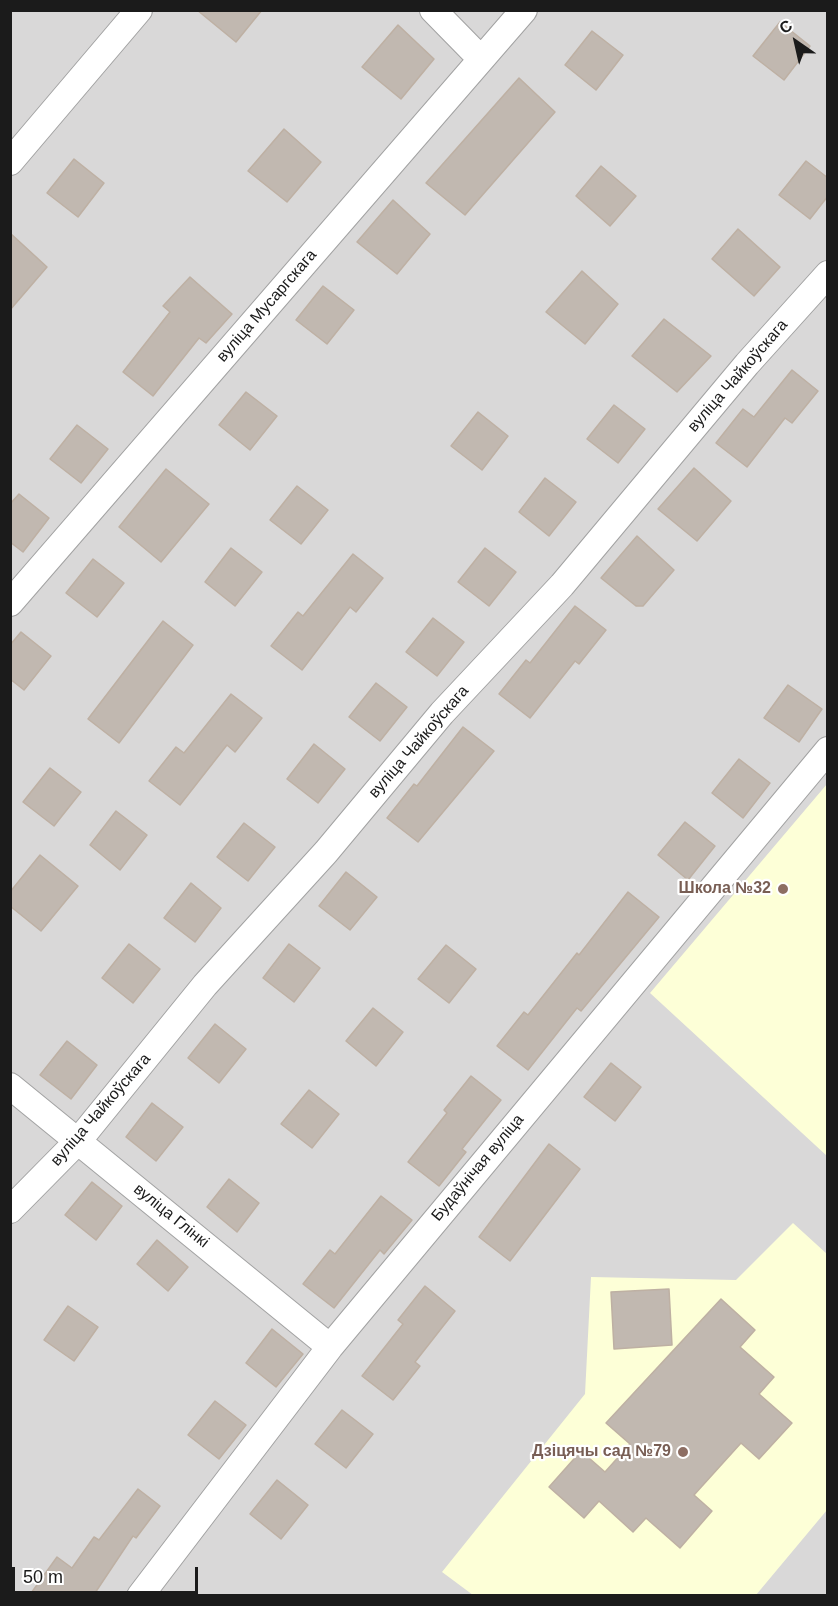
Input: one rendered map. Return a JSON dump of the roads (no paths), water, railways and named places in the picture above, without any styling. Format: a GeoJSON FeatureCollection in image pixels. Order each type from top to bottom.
{"type":"FeatureCollection","features":[{"type":"Feature","properties":{"kind":"street"},"geometry":{"type":"LineString","coordinates":[[10,162],[139,10]]}},
{"type":"Feature","properties":{"kind":"street"},"geometry":{"type":"LineString","coordinates":[[433,10],[481,59]]}},
{"type":"Feature","properties":{"kind":"street","name":"вуліца Мусаргскага"},"geometry":{"type":"LineString","coordinates":[[10,603],[524,10]]}},
{"type":"Feature","properties":{"kind":"street","name":"вуліца Чайкоўскага"},"geometry":{"type":"LineString","coordinates":[[10,1210],[79,1140],[205,985],[326,852],[442,713],[562,585],[747,364],[828,274]]}},
{"type":"Feature","properties":{"kind":"street","name":"Будаўнічая вуліца"},"geometry":{"type":"LineString","coordinates":[[140,1596],[330,1347],[828,750]]}},
{"type":"Feature","properties":{"kind":"street","name":"вуліца Глінкі"},"geometry":{"type":"LineString","coordinates":[[10,1086],[330,1347]]}},
{"type":"Feature","properties":{"kind":"place","name":"Школа №32"},"geometry":{"type":"Point","coordinates":[783,889]}},
{"type":"Feature","properties":{"kind":"place","name":"Дзіцячы сад №79"},"geometry":{"type":"Point","coordinates":[683,1452]}}]}
